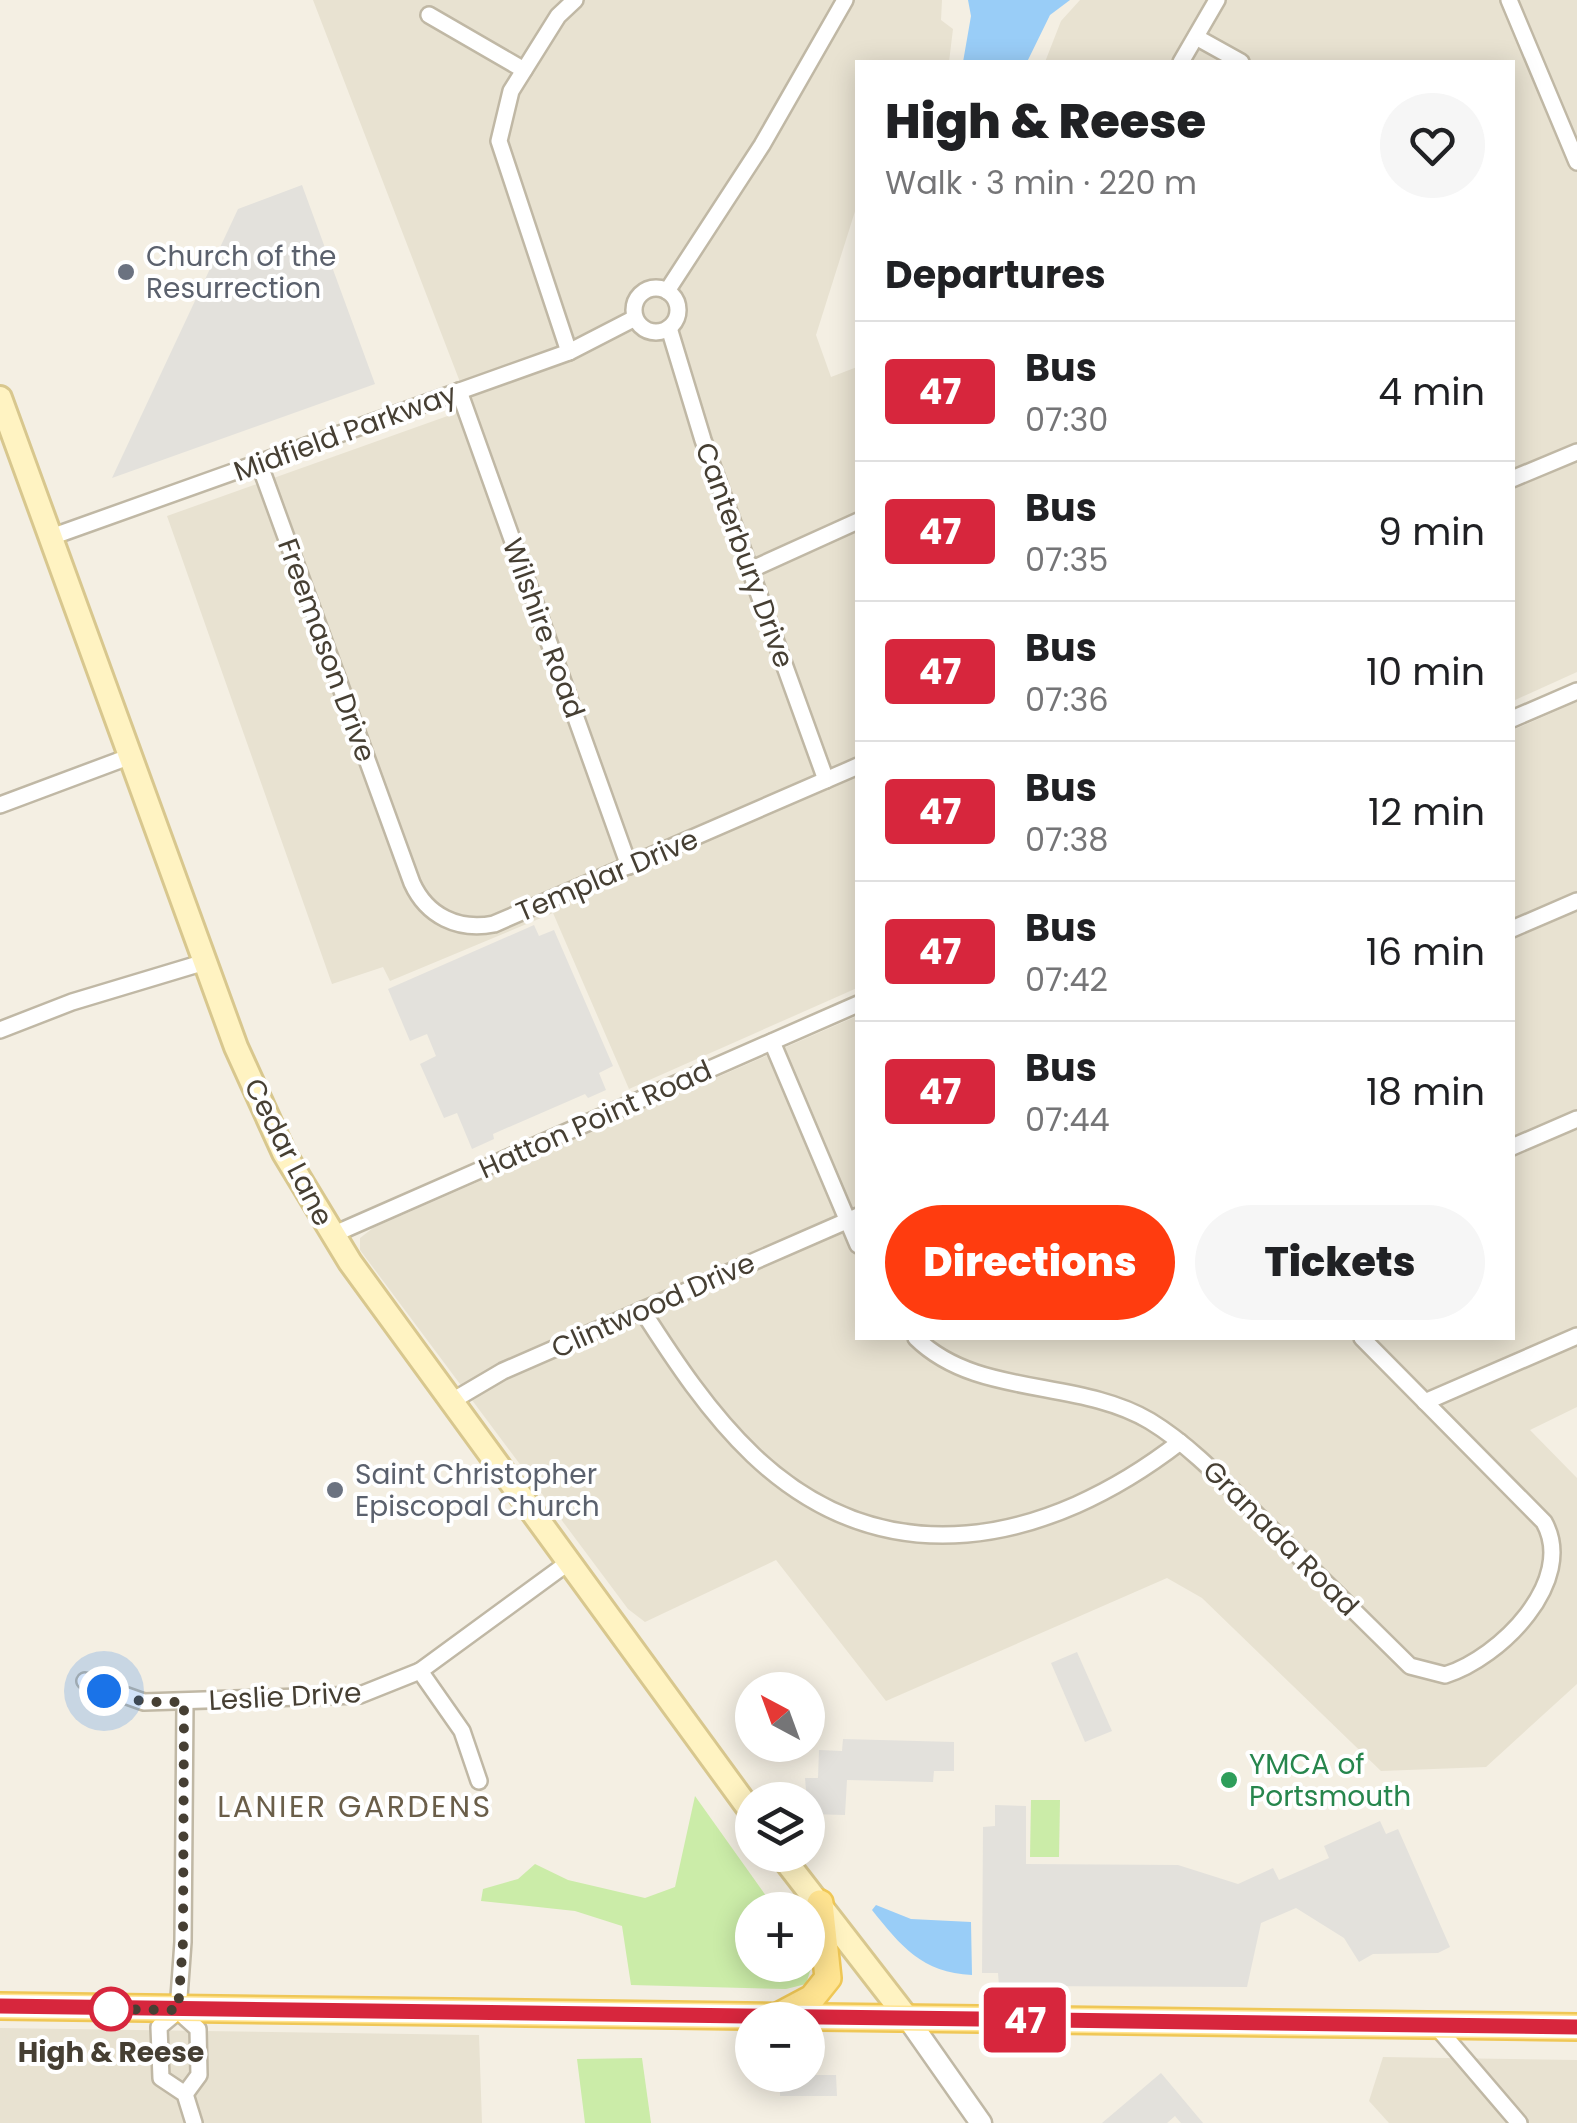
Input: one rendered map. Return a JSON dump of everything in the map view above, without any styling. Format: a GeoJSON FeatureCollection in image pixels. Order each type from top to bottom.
{"type":"FeatureCollection","features":[{"type":"Feature","properties":{"kind":"main road","name":"Cedar Lane"},"geometry":{"type":"LineString","coordinates":[[0,398],[205,962],[255,1091],[292,1168],[332,1235],[735,1790]]}},
{"type":"Feature","properties":{"kind":"main road"},"geometry":{"type":"LineString","coordinates":[[795,1872],[811,1892]]}},
{"type":"Feature","properties":{"kind":"main road"},"geometry":{"type":"LineString","coordinates":[[825,1911],[908,2019]]}},
{"type":"Feature","properties":{"kind":"main road"},"geometry":{"type":"LineString","coordinates":[[825,1950],[825,1982]]}},
{"type":"Feature","properties":{"kind":"main road"},"geometry":{"type":"LineString","coordinates":[[805,2002],[825,1982]]}},
{"type":"Feature","properties":{"kind":"main road"},"geometry":{"type":"LineString","coordinates":[[0,2006],[735,2017]]}},
{"type":"Feature","properties":{"kind":"main road"},"geometry":{"type":"LineString","coordinates":[[825,2018],[1577,2027]]}},
{"type":"Feature","properties":{"kind":"street"},"geometry":{"type":"LineString","coordinates":[[569,352],[502,159],[500,122],[524,70],[558,16],[575,0]]}},
{"type":"Feature","properties":{"kind":"street"},"geometry":{"type":"LineString","coordinates":[[667,290],[753,160],[845,0]]}},
{"type":"Feature","properties":{"kind":"street"},"geometry":{"type":"LineString","coordinates":[[1182,60],[1217,0]]}},
{"type":"Feature","properties":{"kind":"street"},"geometry":{"type":"LineString","coordinates":[[1509,0],[1577,162]]}},
{"type":"Feature","properties":{"kind":"street"},"geometry":{"type":"LineString","coordinates":[[429,15],[524,70]]}},
{"type":"Feature","properties":{"kind":"street"},"geometry":{"type":"LineString","coordinates":[[1196,36],[1238,60]]}},
{"type":"Feature","properties":{"kind":"street"},"geometry":{"type":"LineString","coordinates":[[654,287],[667,290],[676,302],[677,316],[669,328],[656,332],[643,328],[635,318],[634,304],[641,293],[654,287]]}},
{"type":"Feature","properties":{"kind":"street","name":"Midfield Parkway"},"geometry":{"type":"LineString","coordinates":[[51,536],[569,352],[635,318]]}},
{"type":"Feature","properties":{"kind":"street","name":"Canterbury Drive"},"geometry":{"type":"LineString","coordinates":[[669,328],[826,780]]}},
{"type":"Feature","properties":{"kind":"street","name":"Wilshire Road"},"geometry":{"type":"LineString","coordinates":[[459,391],[629,866]]}},
{"type":"Feature","properties":{"kind":"street"},"geometry":{"type":"LineString","coordinates":[[1515,479],[1577,452]]}},
{"type":"Feature","properties":{"kind":"street","name":"Freemason Drive"},"geometry":{"type":"LineString","coordinates":[[260,463],[396,837]]}},
{"type":"Feature","properties":{"kind":"street"},"geometry":{"type":"LineString","coordinates":[[750,570],[855,522]]}},
{"type":"Feature","properties":{"kind":"street"},"geometry":{"type":"LineString","coordinates":[[1515,717],[1577,690]]}},
{"type":"Feature","properties":{"kind":"street"},"geometry":{"type":"LineString","coordinates":[[0,805],[131,756]]}},
{"type":"Feature","properties":{"kind":"street","name":"Templar Drive"},"geometry":{"type":"LineString","coordinates":[[396,837],[425,904],[436,914],[464,926],[494,924],[855,767]]}},
{"type":"Feature","properties":{"kind":"street"},"geometry":{"type":"LineString","coordinates":[[1515,928],[1577,901]]}},
{"type":"Feature","properties":{"kind":"street"},"geometry":{"type":"LineString","coordinates":[[0,1030],[72,1002],[205,962]]}},
{"type":"Feature","properties":{"kind":"street","name":"Hatton Point Road"},"geometry":{"type":"LineString","coordinates":[[332,1235],[855,1005]]}},
{"type":"Feature","properties":{"kind":"street"},"geometry":{"type":"LineString","coordinates":[[772,1042],[852,1218]]}},
{"type":"Feature","properties":{"kind":"street"},"geometry":{"type":"LineString","coordinates":[[1515,1146],[1577,1119]]}},
{"type":"Feature","properties":{"kind":"street","name":"Clintwood Drive"},"geometry":{"type":"LineString","coordinates":[[452,1401],[503,1371],[852,1218]]}},
{"type":"Feature","properties":{"kind":"street"},"geometry":{"type":"LineString","coordinates":[[642,1310],[668,1352],[754,1455],[808,1496],[882,1529],[961,1533],[1046,1520],[1124,1482],[1180,1442]]}},
{"type":"Feature","properties":{"kind":"street"},"geometry":{"type":"LineString","coordinates":[[1364,1340],[1425,1402],[1577,1336]]}},
{"type":"Feature","properties":{"kind":"street","name":"Granada Road"},"geometry":{"type":"LineString","coordinates":[[918,1340],[930,1350],[994,1378],[1068,1390],[1121,1406],[1180,1442],[1410,1666],[1433,1676],[1457,1672],[1486,1652],[1550,1586],[1558,1560],[1557,1546],[1544,1522],[1425,1402]]}},
{"type":"Feature","properties":{"kind":"street","name":"Leslie Drive"},"geometry":{"type":"LineString","coordinates":[[85,1681],[127,1700],[184,1702],[334,1699],[385,1688],[420,1672],[569,1562]]}},
{"type":"Feature","properties":{"kind":"street"},"geometry":{"type":"LineString","coordinates":[[420,1672],[462,1730],[479,1781]]}},
{"type":"Feature","properties":{"kind":"street"},"geometry":{"type":"LineString","coordinates":[[184,1702],[183,1942],[178,2010],[159,2027],[161,2078],[185,2094],[194,2123]]}},
{"type":"Feature","properties":{"kind":"street"},"geometry":{"type":"LineString","coordinates":[[178,2010],[198,2029],[200,2075],[185,2094]]}},
{"type":"Feature","properties":{"kind":"street"},"geometry":{"type":"LineString","coordinates":[[908,2019],[981,2123]]}},
{"type":"Feature","properties":{"kind":"street"},"geometry":{"type":"LineString","coordinates":[[1436,2026],[1519,2123]]}},
{"type":"Feature","properties":{"kind":"shaded area"},"geometry":{"type":"Polygon","coordinates":[[[313,0],[942,0],[941,20],[953,29],[949,60],[855,60],[855,211],[816,335],[831,377],[855,368],[855,989],[629,1089],[553,913],[390,981],[383,967],[332,984],[167,516],[470,408],[313,0]]]}},
{"type":"Feature","properties":{"kind":"shaded area"},"geometry":{"type":"Polygon","coordinates":[[[1080,0],[1577,0],[1577,672],[1515,700],[1515,60],[1046,60],[1061,21],[1080,0]]]}},
{"type":"Feature","properties":{"kind":"shaded area"},"geometry":{"type":"Polygon","coordinates":[[[302,185],[375,384],[112,478],[238,209],[302,185]]]}},
{"type":"Feature","properties":{"kind":"shaded area"},"geometry":{"type":"Polygon","coordinates":[[[1577,702],[1577,1407],[1530,1430],[1577,1478],[1577,1684],[1486,1767],[1381,1771],[1202,1598],[1167,1578],[886,1701],[776,1560],[645,1622],[628,1609],[360,1250],[360,1238],[373,1228],[855,1017],[855,1340],[1515,1340],[1515,729],[1577,702]]]}},
{"type":"Feature","properties":{"kind":"shaded area"},"geometry":{"type":"Polygon","coordinates":[[[534,925],[539,936],[554,930],[613,1066],[599,1073],[606,1090],[588,1098],[585,1094],[493,1134],[494,1139],[472,1149],[457,1113],[444,1118],[420,1064],[436,1056],[427,1034],[410,1041],[388,989],[534,925]]]}},
{"type":"Feature","properties":{"kind":"shaded area"},"geometry":{"type":"Polygon","coordinates":[[[1077,1652],[1112,1731],[1085,1742],[1051,1663],[1077,1652]]]}},
{"type":"Feature","properties":{"kind":"shaded area"},"geometry":{"type":"Polygon","coordinates":[[[843,1739],[954,1742],[954,1771],[934,1771],[933,1782],[847,1780],[845,1815],[825,1814],[825,1782],[805,1782],[805,1778],[818,1778],[819,1762],[825,1762],[825,1750],[842,1751],[843,1739]]]}},
{"type":"Feature","properties":{"kind":"shaded area"},"geometry":{"type":"Polygon","coordinates":[[[995,1805],[1026,1806],[1026,1864],[1178,1865],[1238,1884],[1273,1868],[1279,1880],[1329,1858],[1324,1846],[1380,1821],[1386,1834],[1398,1829],[1450,1947],[1438,1953],[1373,1954],[1359,1962],[1344,1938],[1296,1908],[1261,1923],[1247,1987],[999,1986],[998,1973],[982,1973],[983,1827],[995,1826],[995,1805]]]}},
{"type":"Feature","properties":{"kind":"shaded area"},"geometry":{"type":"Polygon","coordinates":[[[0,2028],[479,2035],[482,2123],[0,2123],[0,2028]]]}},
{"type":"Feature","properties":{"kind":"shaded area"},"geometry":{"type":"Polygon","coordinates":[[[1383,2057],[1577,2060],[1577,2123],[1389,2123],[1369,2101],[1383,2057]]]}},
{"type":"Feature","properties":{"kind":"shaded area"},"geometry":{"type":"Polygon","coordinates":[[[1161,2073],[1203,2123],[1181,2123],[1175,2116],[1167,2123],[1102,2123],[1161,2073]]]}},
{"type":"Feature","properties":{"kind":"shaded area"},"geometry":{"type":"Polygon","coordinates":[[[825,2075],[836,2075],[837,2096],[780,2096],[780,2092],[825,2092],[825,2075]]]}},
{"type":"Feature","properties":{"kind":"green space"},"geometry":{"type":"Polygon","coordinates":[[[695,1796],[735,1852],[735,1872],[749,1872],[763,1892],[735,1892],[735,1982],[806,1984],[786,1989],[631,1985],[622,1926],[575,1911],[481,1901],[483,1889],[518,1879],[535,1864],[568,1880],[645,1898],[675,1887],[695,1796]]]}},
{"type":"Feature","properties":{"kind":"green space"},"geometry":{"type":"Polygon","coordinates":[[[1031,1800],[1060,1800],[1059,1857],[1030,1857],[1031,1800]]]}},
{"type":"Feature","properties":{"kind":"green space"},"geometry":{"type":"Polygon","coordinates":[[[642,2058],[651,2123],[585,2123],[577,2059],[642,2058]]]}},
{"type":"Feature","properties":{"kind":"water"},"geometry":{"type":"Polygon","coordinates":[[[968,0],[1070,0],[1050,15],[1028,60],[963,60],[971,16],[968,0]]]}},
{"type":"Feature","properties":{"kind":"water"},"geometry":{"type":"Polygon","coordinates":[[[876,1905],[911,1919],[971,1922],[972,1975],[939,1969],[914,1955],[872,1910],[876,1905]]]}},
{"type":"Feature","properties":{"kind":"bus line","name":"47"},"geometry":{"type":"LineString","coordinates":[[0,2006],[1577,2027]]}},
{"type":"Feature","properties":{"kind":"place","name":"Church of the Resurrection"},"geometry":{"type":"Point","coordinates":[126,272]}},
{"type":"Feature","properties":{"kind":"place","name":"Saint Christopher Episcopal Church"},"geometry":{"type":"Point","coordinates":[335,1490]}},
{"type":"Feature","properties":{"kind":"place","name":"YMCA of Portsmouth"},"geometry":{"type":"Point","coordinates":[1229,1780]}},
{"type":"Feature","properties":{"kind":"place","name":"High & Reese"},"geometry":{"type":"Point","coordinates":[111,2009]}},
{"type":"Feature","properties":{"kind":"district","name":"LANIER GARDENS"},"geometry":{"type":"Point","coordinates":[355,1807]}},
{"type":"Feature","properties":{"kind":"route"},"geometry":{"type":"LineString","coordinates":[[104,1691],[127,1700],[184,1702],[183,1942],[178,2010],[96,2009],[111,2009]]}}]}
